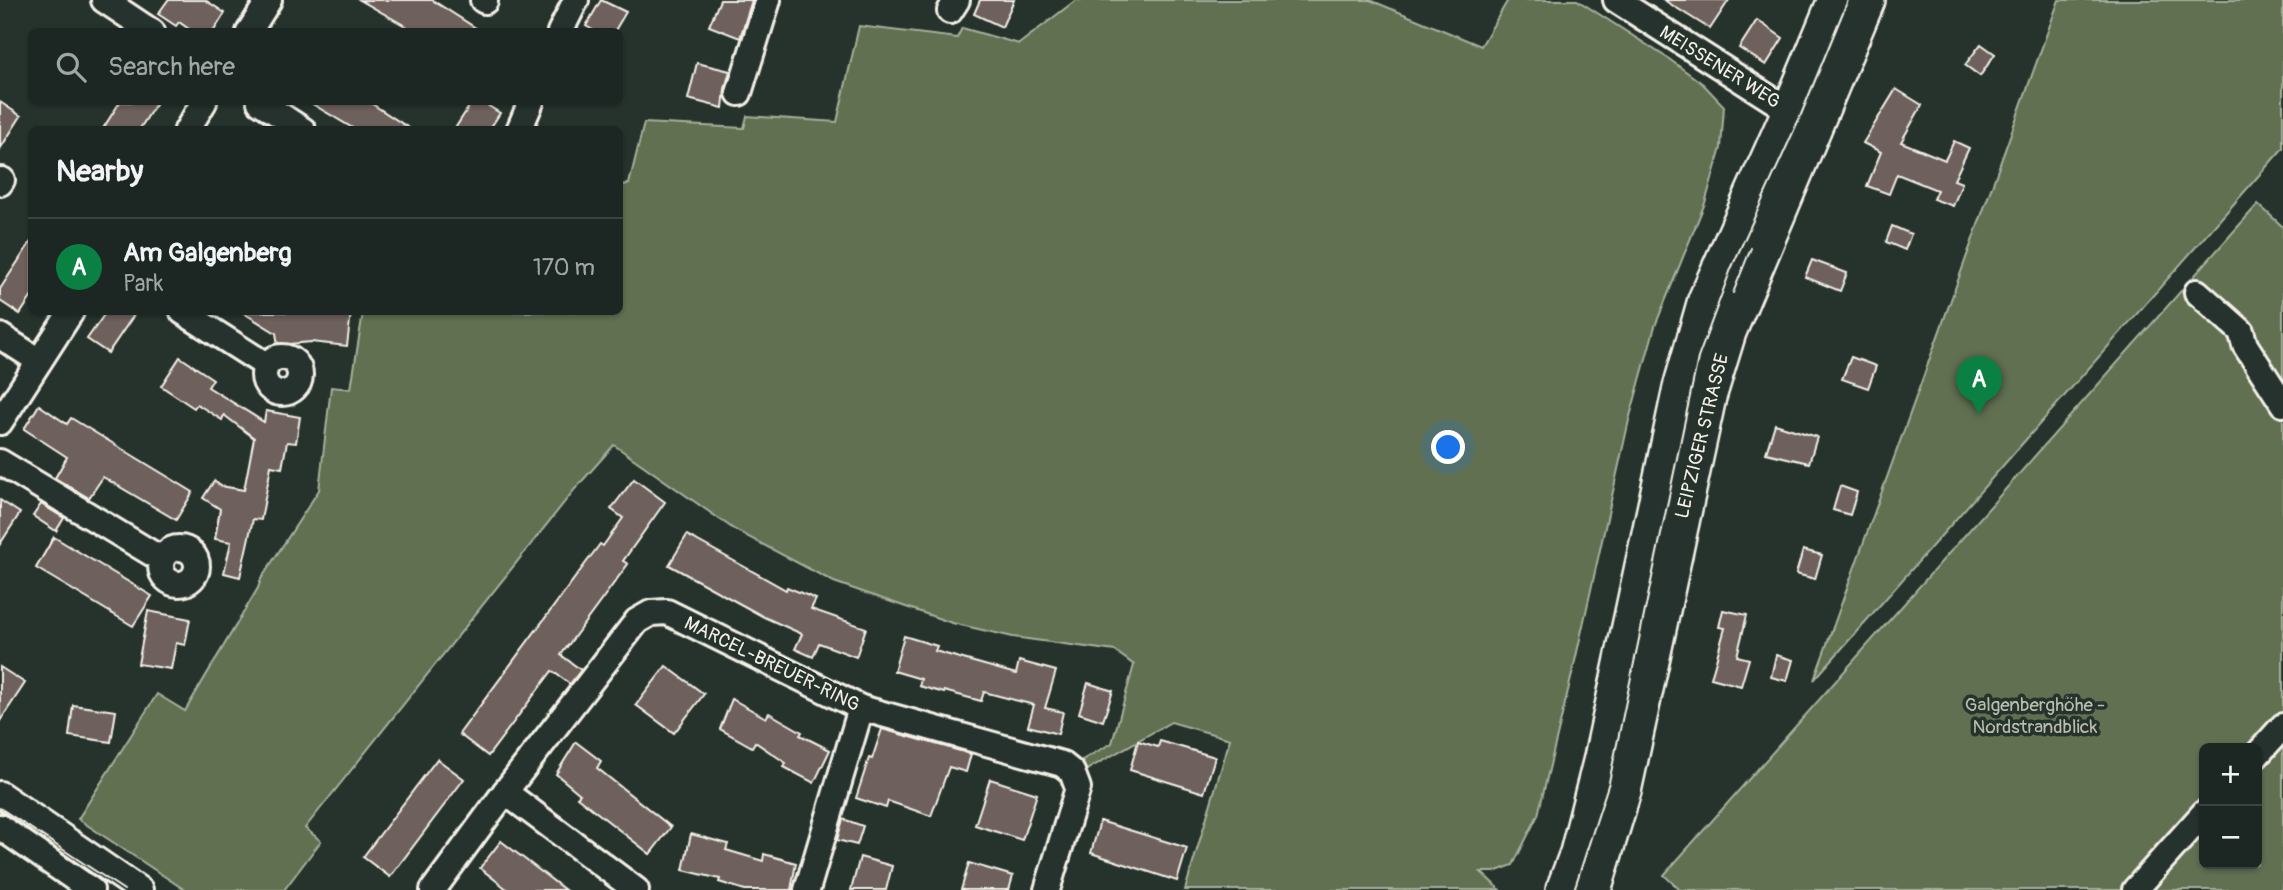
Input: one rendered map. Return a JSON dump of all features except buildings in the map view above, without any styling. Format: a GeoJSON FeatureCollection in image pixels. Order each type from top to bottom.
{"type":"FeatureCollection","features":[{"type":"Feature","properties":{"kind":"main road","name":"LEIPZIGER STRASSE"},"geometry":{"type":"LineString","coordinates":[[1593,890],[1623,791],[1708,397],[1802,118],[1836,0]]}},
{"type":"Feature","properties":{"kind":"main road","name":"LEIPZIGER STRASSE"},"geometry":{"type":"LineString","coordinates":[[1564,890],[1578,853],[1602,758],[1681,388],[1706,300],[1867,0]]}},
{"type":"Feature","properties":{"kind":"street"},"geometry":{"type":"LineString","coordinates":[[104,0],[146,28]]}},
{"type":"Feature","properties":{"kind":"street"},"geometry":{"type":"LineString","coordinates":[[252,28],[269,0]]}},
{"type":"Feature","properties":{"kind":"street"},"geometry":{"type":"LineString","coordinates":[[562,28],[576,0]]}},
{"type":"Feature","properties":{"kind":"street"},"geometry":{"type":"LineString","coordinates":[[739,93],[768,0]]}},
{"type":"Feature","properties":{"kind":"street","name":"MEISSENER WEG"},"geometry":{"type":"LineString","coordinates":[[1616,0],[1802,118]]}},
{"type":"Feature","properties":{"kind":"street"},"geometry":{"type":"LineString","coordinates":[[189,126],[202,105]]}},
{"type":"Feature","properties":{"kind":"street"},"geometry":{"type":"LineString","coordinates":[[265,105],[297,126]]}},
{"type":"Feature","properties":{"kind":"street"},"geometry":{"type":"LineString","coordinates":[[521,126],[530,105]]}},
{"type":"Feature","properties":{"kind":"street"},"geometry":{"type":"LineString","coordinates":[[2197,292],[2241,331],[2245,345],[2283,404]]}},
{"type":"Feature","properties":{"kind":"street"},"geometry":{"type":"LineString","coordinates":[[0,422],[69,315]]}},
{"type":"Feature","properties":{"kind":"street"},"geometry":{"type":"LineString","coordinates":[[188,315],[266,365]]}},
{"type":"Feature","properties":{"kind":"street"},"geometry":{"type":"LineString","coordinates":[[0,336],[39,361]]}},
{"type":"Feature","properties":{"kind":"street"},"geometry":{"type":"LineString","coordinates":[[0,462],[162,559]]}},
{"type":"Feature","properties":{"kind":"street","name":"MARCEL-BREUER-RING"},"geometry":{"type":"LineString","coordinates":[[433,890],[637,621],[652,613],[667,612],[861,708],[1062,764],[1072,772],[1078,788],[1047,890]]}},
{"type":"Feature","properties":{"kind":"street"},"geometry":{"type":"LineString","coordinates":[[807,890],[861,708]]}},
{"type":"Feature","properties":{"kind":"street"},"geometry":{"type":"LineString","coordinates":[[2262,749],[2283,726]]}},
{"type":"Feature","properties":{"kind":"street"},"geometry":{"type":"LineString","coordinates":[[505,792],[636,890]]}},
{"type":"Feature","properties":{"kind":"street"},"geometry":{"type":"LineString","coordinates":[[0,794],[140,890]]}},
{"type":"Feature","properties":{"kind":"street"},"geometry":{"type":"LineString","coordinates":[[2135,890],[2199,819]]}},
{"type":"Feature","properties":{"kind":"street"},"geometry":{"type":"LineString","coordinates":[[0,827],[91,890]]}},
{"type":"Feature","properties":{"kind":"green space"},"geometry":{"type":"Polygon","coordinates":[[[1076,0],[1370,0],[1481,46],[1508,0],[1577,0],[1669,59],[1703,84],[1724,106],[1721,148],[1705,203],[1655,326],[1629,420],[1538,815],[1513,865],[1494,872],[1481,872],[1500,890],[1185,890],[1230,739],[1171,722],[1081,773],[1077,763],[1112,743],[1134,665],[1115,651],[1013,637],[952,623],[834,582],[735,530],[614,445],[575,489],[305,828],[321,841],[284,890],[185,890],[78,819],[157,694],[185,711],[261,579],[319,490],[331,387],[351,389],[363,315],[623,315],[623,185],[629,184],[644,123],[744,128],[747,116],[837,122],[859,26],[957,38],[962,28],[1019,44],[1076,0]]]}},
{"type":"Feature","properties":{"kind":"green space"},"geometry":{"type":"Polygon","coordinates":[[[2059,0],[2283,0],[2283,148],[1814,680],[2059,0]]]}},
{"type":"Feature","properties":{"kind":"green space","name":"Galgenberghöhe - Nordstrandblick"},"geometry":{"type":"Polygon","coordinates":[[[2258,204],[2283,227],[2283,890],[1680,890],[1664,875],[2258,204]]]}},
{"type":"Feature","properties":{"kind":"tram line"},"geometry":{"type":"LineString","coordinates":[[1574,890],[1609,782],[1698,358],[1731,269],[1800,117],[1848,0]]}},
{"type":"Feature","properties":{"kind":"tram line"},"geometry":{"type":"LineString","coordinates":[[1733,293],[1751,248]]}},
{"type":"Feature","properties":{"kind":"tram line"},"geometry":{"type":"LineString","coordinates":[[0,808],[124,890]]}},
{"type":"Feature","properties":{"kind":"place","name":"Am Galgenberg"},"geometry":{"type":"Point","coordinates":[1979,414]}}]}
